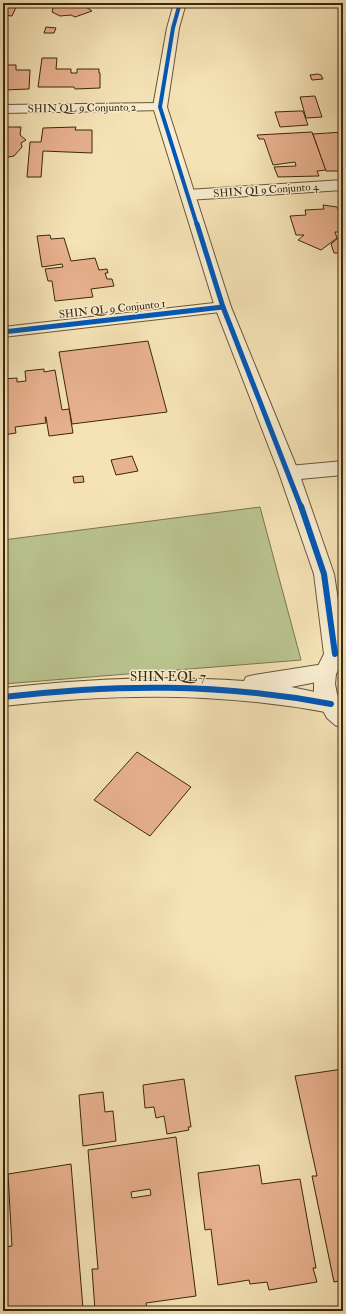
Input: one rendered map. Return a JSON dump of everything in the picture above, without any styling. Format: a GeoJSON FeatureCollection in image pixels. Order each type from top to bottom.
{"type":"FeatureCollection","features":[{"type":"Feature","properties":{"kind":"street"},"geometry":{"type":"LineString","coordinates":[[180,3],[173,28],[160,106],[223,307],[289,473],[324,574],[334,659],[325,695],[337,711]]}},
{"type":"Feature","properties":{"kind":"street","name":"SHIN QL 9 Conjunto 2"},"geometry":{"type":"LineString","coordinates":[[3,109],[160,106]]}},
{"type":"Feature","properties":{"kind":"street","name":"SHIN QI 9 Conjunto 4"},"geometry":{"type":"LineString","coordinates":[[188,196],[343,184]]}},
{"type":"Feature","properties":{"kind":"street","name":"SHIN QL 9 Conjunto 1"},"geometry":{"type":"LineString","coordinates":[[3,332],[223,307]]}},
{"type":"Feature","properties":{"kind":"street"},"geometry":{"type":"LineString","coordinates":[[289,473],[343,468]]}},
{"type":"Feature","properties":{"kind":"street"},"geometry":{"type":"LineString","coordinates":[[324,574],[343,596]]}},
{"type":"Feature","properties":{"kind":"street","name":"SHIN EQL 7"},"geometry":{"type":"LineString","coordinates":[[223,688],[334,659]]}},
{"type":"Feature","properties":{"kind":"street","name":"SHIN EQL 7"},"geometry":{"type":"LineString","coordinates":[[3,697],[122,688],[223,688],[302,698],[337,711]]}},
{"type":"Feature","properties":{"kind":"green space"},"geometry":{"type":"Polygon","coordinates":[[[260,507],[301,660],[3,684],[3,540],[260,507]]]}},
{"type":"Feature","properties":{"kind":"building"},"geometry":{"type":"Polygon","coordinates":[[[63,3],[80,3],[92,11],[75,17],[71,15],[60,16],[52,12],[54,5],[63,3]]]}},
{"type":"Feature","properties":{"kind":"building"},"geometry":{"type":"Polygon","coordinates":[[[8,4],[17,5],[12,16],[3,15],[8,4]]]}},
{"type":"Feature","properties":{"kind":"building"},"geometry":{"type":"Polygon","coordinates":[[[46,27],[56,28],[54,33],[44,33],[46,27]]]}},
{"type":"Feature","properties":{"kind":"building"},"geometry":{"type":"Polygon","coordinates":[[[42,58],[57,58],[56,69],[71,69],[71,73],[77,73],[77,69],[99,69],[100,88],[75,89],[74,87],[38,87],[42,58]]]}},
{"type":"Feature","properties":{"kind":"building"},"geometry":{"type":"Polygon","coordinates":[[[3,65],[16,65],[16,70],[30,70],[29,89],[3,90],[3,65]]]}},
{"type":"Feature","properties":{"kind":"building"},"geometry":{"type":"Polygon","coordinates":[[[310,75],[321,75],[323,79],[312,80],[310,75]]]}},
{"type":"Feature","properties":{"kind":"building"},"geometry":{"type":"Polygon","coordinates":[[[315,96],[322,117],[306,118],[300,97],[315,96]]]}},
{"type":"Feature","properties":{"kind":"building"},"geometry":{"type":"Polygon","coordinates":[[[303,111],[308,125],[280,127],[275,112],[303,111]]]}},
{"type":"Feature","properties":{"kind":"building"},"geometry":{"type":"Polygon","coordinates":[[[21,127],[20,135],[26,140],[21,143],[22,147],[14,156],[3,158],[3,128],[21,127]]]}},
{"type":"Feature","properties":{"kind":"building"},"geometry":{"type":"Polygon","coordinates":[[[76,127],[75,130],[92,130],[92,153],[43,151],[41,177],[27,177],[30,142],[41,142],[43,128],[76,127]]]}},
{"type":"Feature","properties":{"kind":"building"},"geometry":{"type":"Polygon","coordinates":[[[312,132],[326,170],[317,171],[319,176],[278,177],[274,167],[296,166],[295,162],[273,165],[264,139],[259,139],[257,135],[312,132]]]}},
{"type":"Feature","properties":{"kind":"building"},"geometry":{"type":"Polygon","coordinates":[[[343,132],[343,171],[326,171],[313,134],[343,132]]]}},
{"type":"Feature","properties":{"kind":"building"},"geometry":{"type":"Polygon","coordinates":[[[323,205],[337,207],[343,221],[343,232],[335,232],[337,238],[321,250],[298,240],[304,235],[296,235],[290,216],[306,215],[305,210],[324,209],[323,205]]]}},
{"type":"Feature","properties":{"kind":"building"},"geometry":{"type":"Polygon","coordinates":[[[50,235],[51,239],[64,238],[71,261],[95,258],[99,270],[107,269],[108,273],[105,273],[107,279],[112,279],[114,286],[91,289],[93,297],[55,301],[52,281],[48,281],[45,269],[63,267],[62,264],[42,267],[37,236],[50,235]]]}},
{"type":"Feature","properties":{"kind":"building"},"geometry":{"type":"Polygon","coordinates":[[[338,238],[343,238],[343,259],[341,259],[339,253],[334,253],[331,244],[338,238]]]}},
{"type":"Feature","properties":{"kind":"building"},"geometry":{"type":"Polygon","coordinates":[[[148,341],[167,412],[72,424],[59,352],[148,341]]]}},
{"type":"Feature","properties":{"kind":"building"},"geometry":{"type":"Polygon","coordinates":[[[44,369],[44,372],[55,370],[62,410],[69,409],[73,433],[49,436],[45,417],[46,423],[15,427],[16,433],[3,435],[3,379],[17,378],[17,382],[26,381],[25,371],[44,369]]]}},
{"type":"Feature","properties":{"kind":"building"},"geometry":{"type":"Polygon","coordinates":[[[132,456],[138,471],[116,475],[111,460],[132,456]]]}},
{"type":"Feature","properties":{"kind":"building"},"geometry":{"type":"Polygon","coordinates":[[[83,476],[84,482],[74,483],[73,477],[83,476]]]}},
{"type":"Feature","properties":{"kind":"building"},"geometry":{"type":"Polygon","coordinates":[[[137,752],[191,787],[150,836],[94,800],[137,752]]]}},
{"type":"Feature","properties":{"kind":"building"},"geometry":{"type":"Polygon","coordinates":[[[343,1069],[343,1280],[334,1282],[312,1176],[317,1176],[295,1076],[343,1069]]]}},
{"type":"Feature","properties":{"kind":"building"},"geometry":{"type":"Polygon","coordinates":[[[184,1079],[191,1127],[188,1127],[189,1130],[167,1134],[164,1116],[156,1118],[154,1107],[145,1108],[143,1085],[184,1079]]]}},
{"type":"Feature","properties":{"kind":"building"},"geometry":{"type":"Polygon","coordinates":[[[103,1092],[105,1112],[113,1111],[116,1141],[83,1146],[79,1095],[103,1092]]]}},
{"type":"Feature","properties":{"kind":"building"},"geometry":{"type":"Polygon","coordinates":[[[176,1137],[196,1296],[146,1303],[147,1309],[136,1311],[95,1310],[92,1269],[98,1269],[88,1150],[176,1137]],[[150,1189],[131,1192],[132,1198],[151,1195],[150,1189]]]}},
{"type":"Feature","properties":{"kind":"building"},"geometry":{"type":"Polygon","coordinates":[[[71,1164],[83,1308],[63,1311],[3,1311],[3,1247],[12,1246],[8,1174],[71,1164]]]}},
{"type":"Feature","properties":{"kind":"building"},"geometry":{"type":"Polygon","coordinates":[[[259,1165],[262,1184],[300,1179],[316,1268],[313,1268],[317,1282],[269,1290],[267,1282],[250,1284],[249,1280],[218,1285],[211,1229],[205,1230],[198,1173],[259,1165]]]}},
{"type":"Feature","properties":{"kind":"cycle path"},"geometry":{"type":"LineString","coordinates":[[180,3],[173,28],[160,107],[223,307],[289,473],[324,574],[335,654]]}},
{"type":"Feature","properties":{"kind":"cycle path"},"geometry":{"type":"LineString","coordinates":[[3,332],[223,307]]}},
{"type":"Feature","properties":{"kind":"cycle path"},"geometry":{"type":"LineString","coordinates":[[3,697],[85,689],[167,687],[250,691],[331,704]]}}]}
